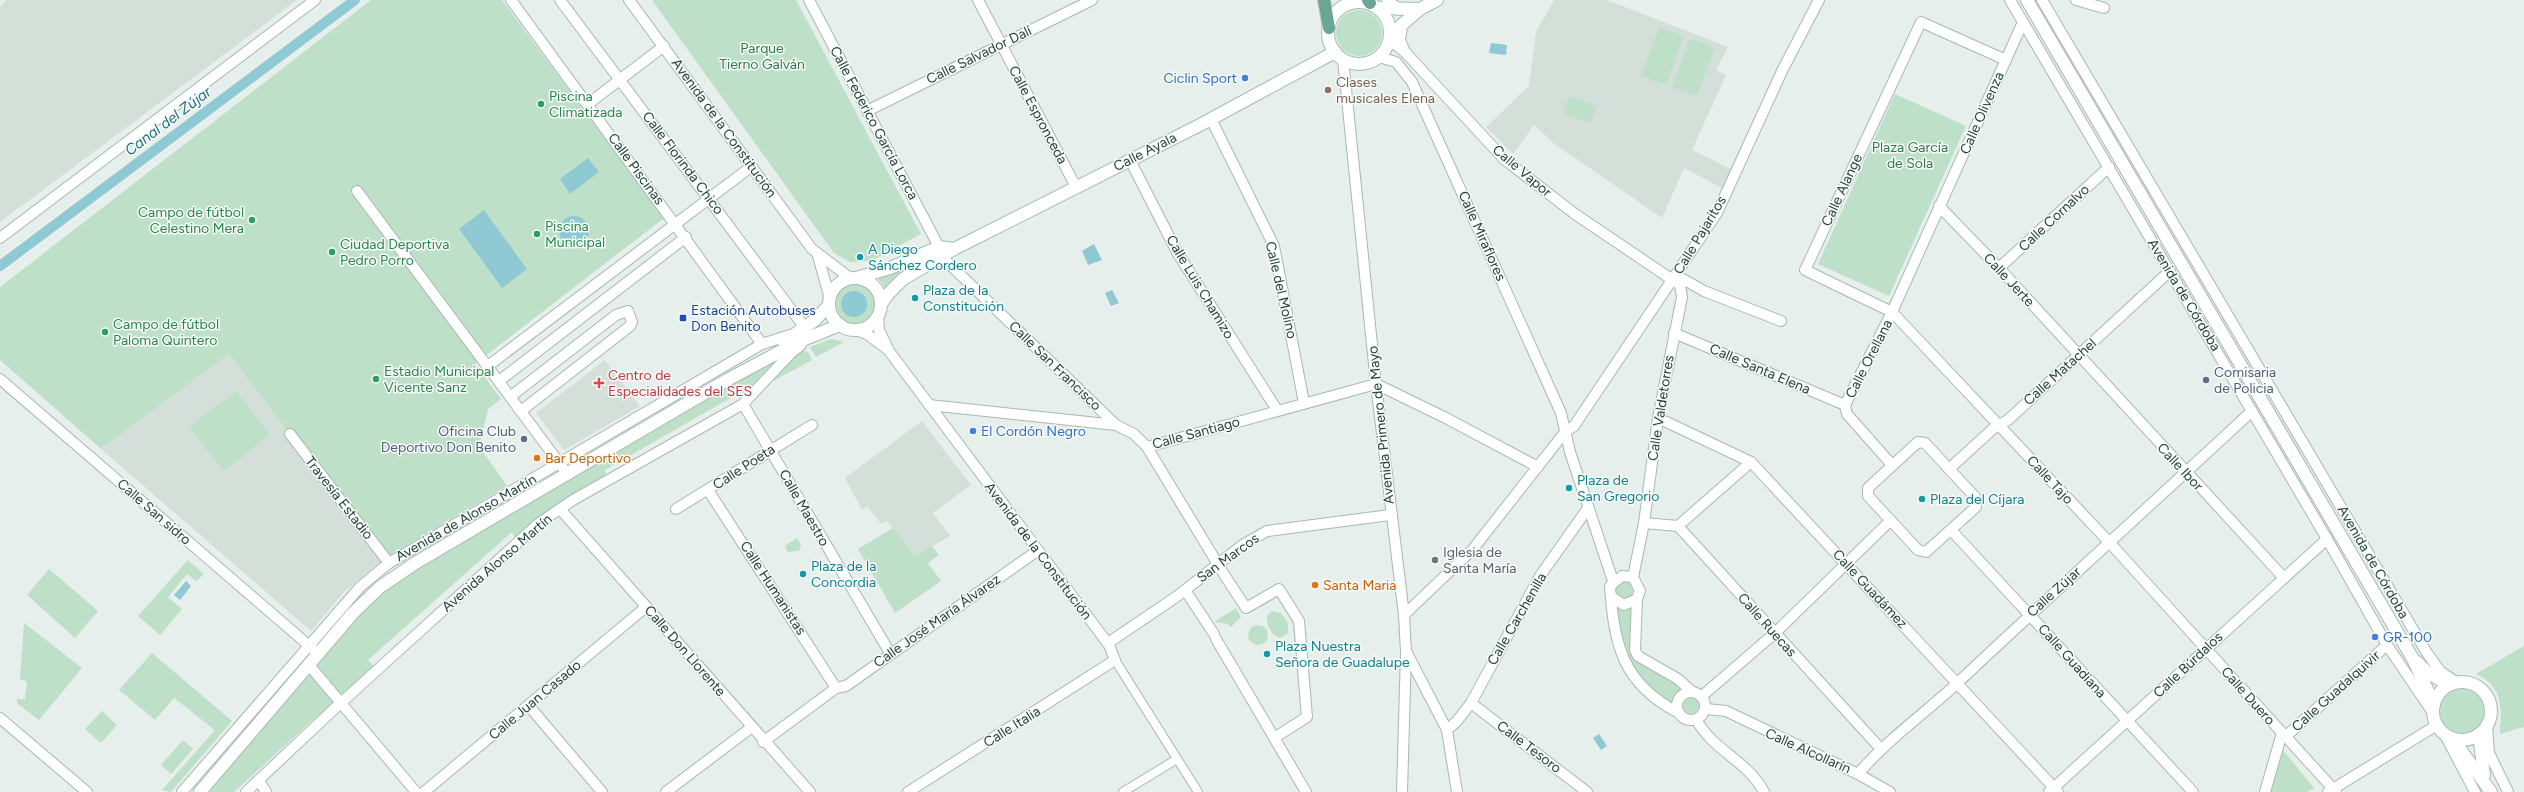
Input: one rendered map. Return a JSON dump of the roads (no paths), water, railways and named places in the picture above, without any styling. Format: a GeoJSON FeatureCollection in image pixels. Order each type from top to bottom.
{"type":"FeatureCollection","features":[{"type":"Feature","properties":{"kind":"main road"},"geometry":{"type":"LineString","coordinates":[[1324,0],[1330,42],[1340,60],[1355,63],[1363,63],[1379,56],[1390,38],[1402,25],[1420,9],[1437,0]]}},
{"type":"Feature","properties":{"kind":"main road","name":"Avenida de Córdoba"},"geometry":{"type":"LineString","coordinates":[[2027,0],[2413,659],[2433,708]]}},
{"type":"Feature","properties":{"kind":"main road"},"geometry":{"type":"LineString","coordinates":[[1329,28],[1331,20],[1344,6],[1356,2],[1375,4],[1400,10],[1420,9]]}},
{"type":"Feature","properties":{"kind":"main road"},"geometry":{"type":"LineString","coordinates":[[1375,4],[1387,19],[1390,38]]}},
{"type":"Feature","properties":{"kind":"main road","name":"Calle Ayala"},"geometry":{"type":"LineString","coordinates":[[941,252],[954,249],[1211,119],[1325,59],[1340,60]]}},
{"type":"Feature","properties":{"kind":"main road"},"geometry":{"type":"LineString","coordinates":[[941,252],[903,279],[888,292],[881,304],[878,316],[872,324],[856,330],[835,326],[830,313],[829,302],[837,286],[853,278],[941,252]]}},
{"type":"Feature","properties":{"kind":"main road"},"geometry":{"type":"LineString","coordinates":[[853,278],[871,283],[878,293],[881,304]]}},
{"type":"Feature","properties":{"kind":"main road","name":"Avenida de Alonso Martín"},"geometry":{"type":"LineString","coordinates":[[200,792],[354,613],[380,587],[417,562],[728,380],[800,334],[829,302]]}},
{"type":"Feature","properties":{"kind":"main road","name":"Avenida de Alonso Martín"},"geometry":{"type":"LineString","coordinates":[[800,334],[835,326]]}},
{"type":"Feature","properties":{"kind":"main road","name":"Avenida de Córdoba"},"geometry":{"type":"LineString","coordinates":[[2413,659],[2427,672],[2452,684]]}},
{"type":"Feature","properties":{"kind":"main road"},"geometry":{"type":"LineString","coordinates":[[2485,780],[2483,730],[2491,713],[2487,696],[2474,684],[2452,684],[2437,696],[2433,708],[2437,725],[2485,780],[2491,792]]}},
{"type":"Feature","properties":{"kind":"main road"},"geometry":{"type":"LineString","coordinates":[[2449,737],[2467,740],[2483,730]]}},
{"type":"Feature","properties":{"kind":"street"},"geometry":{"type":"LineString","coordinates":[[0,238],[315,0]]}},
{"type":"Feature","properties":{"kind":"street","name":"Calle Florinda Chico"},"geometry":{"type":"LineString","coordinates":[[560,0],[710,197],[800,334]]}},
{"type":"Feature","properties":{"kind":"street","name":"Avenida de la Constitución"},"geometry":{"type":"LineString","coordinates":[[629,0],[818,256]]}},
{"type":"Feature","properties":{"kind":"street","name":"Calle Federico García Lorca"},"geometry":{"type":"LineString","coordinates":[[809,0],[941,252]]}},
{"type":"Feature","properties":{"kind":"street","name":"Calle Espronceda"},"geometry":{"type":"LineString","coordinates":[[978,0],[1076,187]]}},
{"type":"Feature","properties":{"kind":"street"},"geometry":{"type":"LineString","coordinates":[[1388,0],[1400,10]]}},
{"type":"Feature","properties":{"kind":"street","name":"Calle Pajaritos"},"geometry":{"type":"LineString","coordinates":[[1565,432],[1574,426],[1675,278],[1717,212],[1782,71],[1819,0]]}},
{"type":"Feature","properties":{"kind":"street","name":"Avenida de Córdoba"},"geometry":{"type":"LineString","coordinates":[[2010,0],[2327,539],[2387,645],[2433,708]]}},
{"type":"Feature","properties":{"kind":"street","name":"Avenida de Córdoba"},"geometry":{"type":"LineString","coordinates":[[2042,0],[2427,653],[2452,684]]}},
{"type":"Feature","properties":{"kind":"street"},"geometry":{"type":"LineString","coordinates":[[2076,0],[2104,8]]}},
{"type":"Feature","properties":{"kind":"street","name":"Calle Salvador Dalí"},"geometry":{"type":"LineString","coordinates":[[867,111],[1086,1]]}},
{"type":"Feature","properties":{"kind":"street","name":"Calle Piscinas"},"geometry":{"type":"LineString","coordinates":[[516,2],[762,344]]}},
{"type":"Feature","properties":{"kind":"street","name":"Calle Alange"},"geometry":{"type":"LineString","coordinates":[[1892,312],[1805,270],[1921,22],[2006,60]]}},
{"type":"Feature","properties":{"kind":"street","name":"Calle Olivenza"},"geometry":{"type":"LineString","coordinates":[[1892,312],[2023,22]]}},
{"type":"Feature","properties":{"kind":"street"},"geometry":{"type":"LineString","coordinates":[[1402,25],[1400,40],[1404,52]]}},
{"type":"Feature","properties":{"kind":"street","name":"Calle Vapor"},"geometry":{"type":"LineString","coordinates":[[1390,38],[1504,159],[1575,214],[1675,278],[1781,321]]}},
{"type":"Feature","properties":{"kind":"street"},"geometry":{"type":"LineString","coordinates":[[588,104],[664,46]]}},
{"type":"Feature","properties":{"kind":"street","name":"Calle Miraflores"},"geometry":{"type":"LineString","coordinates":[[1379,56],[1396,62],[1407,73],[1418,94],[1561,413],[1565,432]]}},
{"type":"Feature","properties":{"kind":"street"},"geometry":{"type":"LineString","coordinates":[[1325,59],[1338,63],[1340,60]]}},
{"type":"Feature","properties":{"kind":"street","name":"Avenida Primero de Mayo"},"geometry":{"type":"LineString","coordinates":[[1340,60],[1390,515],[1404,615],[1406,652],[1402,792]]}},
{"type":"Feature","properties":{"kind":"street"},"geometry":{"type":"LineString","coordinates":[[1418,94],[1433,83]]}},
{"type":"Feature","properties":{"kind":"street","name":"Calle del Molino"},"geometry":{"type":"LineString","coordinates":[[1211,119],[1274,246],[1304,403]]}},
{"type":"Feature","properties":{"kind":"street","name":"Calle Luis Chamizo"},"geometry":{"type":"LineString","coordinates":[[1130,160],[1177,252],[1277,410]]}},
{"type":"Feature","properties":{"kind":"street"},"geometry":{"type":"LineString","coordinates":[[488,366],[675,222],[752,166]]}},
{"type":"Feature","properties":{"kind":"street","name":"Calle Cornalvo"},"geometry":{"type":"LineString","coordinates":[[1999,268],[2109,167]]}},
{"type":"Feature","properties":{"kind":"street"},"geometry":{"type":"LineString","coordinates":[[357,191],[567,474]]}},
{"type":"Feature","properties":{"kind":"street","name":"Calle Jerte"},"geometry":{"type":"LineString","coordinates":[[1939,206],[1999,268],[2078,356]]}},
{"type":"Feature","properties":{"kind":"street"},"geometry":{"type":"LineString","coordinates":[[498,381],[686,237]]}},
{"type":"Feature","properties":{"kind":"street","name":"Calle San Francisco"},"geometry":{"type":"LineString","coordinates":[[941,252],[1116,425]]}},
{"type":"Feature","properties":{"kind":"street"},"geometry":{"type":"LineString","coordinates":[[818,256],[853,278]]}},
{"type":"Feature","properties":{"kind":"street"},"geometry":{"type":"LineString","coordinates":[[818,256],[829,302]]}},
{"type":"Feature","properties":{"kind":"street","name":"Calle Matachel"},"geometry":{"type":"LineString","coordinates":[[1949,469],[2078,356],[2170,271]]}},
{"type":"Feature","properties":{"kind":"street","name":"Calle Valdetorres"},"geometry":{"type":"LineString","coordinates":[[1675,278],[1682,292],[1658,418],[1636,581],[1640,591],[1637,599],[1635,650],[1643,660],[1678,680],[1691,691]]}},
{"type":"Feature","properties":{"kind":"street"},"geometry":{"type":"LineString","coordinates":[[1665,292],[1676,296],[1679,310]]}},
{"type":"Feature","properties":{"kind":"street"},"geometry":{"type":"LineString","coordinates":[[510,397],[616,315],[628,311],[632,322],[630,326],[521,411]]}},
{"type":"Feature","properties":{"kind":"street","name":"Calle Orellana"},"geometry":{"type":"LineString","coordinates":[[1845,405],[1892,312]]}},
{"type":"Feature","properties":{"kind":"street","name":"Calle Tajo"},"geometry":{"type":"LineString","coordinates":[[1892,312],[2000,425],[2206,649]]}},
{"type":"Feature","properties":{"kind":"street","name":"Avenida de la Constitución"},"geometry":{"type":"LineString","coordinates":[[878,316],[879,330],[889,351],[1108,643],[1115,660],[1198,792]]}},
{"type":"Feature","properties":{"kind":"street","name":"Avenida Alonso Martín"},"geometry":{"type":"LineString","coordinates":[[246,792],[538,524],[560,509],[743,404],[796,348],[835,326]]}},
{"type":"Feature","properties":{"kind":"street","name":"Avenida de la Constitución"},"geometry":{"type":"LineString","coordinates":[[856,330],[868,334],[889,351]]}},
{"type":"Feature","properties":{"kind":"street","name":"Calle Santa Elena"},"geometry":{"type":"LineString","coordinates":[[1674,333],[1845,405]]}},
{"type":"Feature","properties":{"kind":"street","name":"Avenida de Alonso Martín"},"geometry":{"type":"LineString","coordinates":[[182,792],[308,645],[360,587],[389,563],[762,344],[800,334]]}},
{"type":"Feature","properties":{"kind":"street","name":"Calle Ibor"},"geometry":{"type":"LineString","coordinates":[[2078,356],[2284,578]]}},
{"type":"Feature","properties":{"kind":"street","name":"Calle San sidro"},"geometry":{"type":"LineString","coordinates":[[0,379],[318,654]]}},
{"type":"Feature","properties":{"kind":"street"},"geometry":{"type":"LineString","coordinates":[[1376,384],[1433,411],[1538,467]]}},
{"type":"Feature","properties":{"kind":"street","name":"Calle Santiago"},"geometry":{"type":"LineString","coordinates":[[929,405],[1116,425],[1134,434],[1147,447],[1376,384]]}},
{"type":"Feature","properties":{"kind":"street","name":"Calle Maestro"},"geometry":{"type":"LineString","coordinates":[[743,404],[890,653]]}},
{"type":"Feature","properties":{"kind":"street"},"geometry":{"type":"LineString","coordinates":[[1845,405],[1847,414],[1892,465]]}},
{"type":"Feature","properties":{"kind":"street"},"geometry":{"type":"LineString","coordinates":[[944,425],[948,407]]}},
{"type":"Feature","properties":{"kind":"street","name":"Calle Zújar"},"geometry":{"type":"LineString","coordinates":[[1858,774],[1880,748],[1957,683],[2030,614],[2252,411]]}},
{"type":"Feature","properties":{"kind":"street","name":"Calle Guadámez"},"geometry":{"type":"LineString","coordinates":[[1658,418],[1751,462],[1957,683],[2054,790]]}},
{"type":"Feature","properties":{"kind":"street","name":"Calle Poeta"},"geometry":{"type":"LineString","coordinates":[[676,509],[812,425]]}},
{"type":"Feature","properties":{"kind":"street"},"geometry":{"type":"LineString","coordinates":[[1404,615],[1473,548],[1565,432]]}},
{"type":"Feature","properties":{"kind":"street"},"geometry":{"type":"LineString","coordinates":[[1565,432],[1612,584],[1615,630],[1623,661],[1658,702],[1679,712],[1688,720],[1696,719],[1702,715],[1704,702],[1845,563],[1890,521]]}},
{"type":"Feature","properties":{"kind":"street","name":"Travesía Estadio"},"geometry":{"type":"LineString","coordinates":[[290,434],[389,563]]}},
{"type":"Feature","properties":{"kind":"street"},"geometry":{"type":"LineString","coordinates":[[1918,442],[1925,443],[1949,469],[1976,498],[1976,507],[1926,552],[1918,550],[1868,496],[1868,488],[1918,442]]}},
{"type":"Feature","properties":{"kind":"street"},"geometry":{"type":"LineString","coordinates":[[1554,447],[1561,446],[1570,452]]}},
{"type":"Feature","properties":{"kind":"street"},"geometry":{"type":"LineString","coordinates":[[1147,447],[1217,564],[1246,608],[1279,589],[1299,621],[1307,717],[1274,738]]}},
{"type":"Feature","properties":{"kind":"street"},"geometry":{"type":"LineString","coordinates":[[1644,523],[1678,526],[1751,462]]}},
{"type":"Feature","properties":{"kind":"street","name":"Calle Humanistas"},"geometry":{"type":"LineString","coordinates":[[708,490],[836,688]]}},
{"type":"Feature","properties":{"kind":"street","name":"Calle Carchenilla"},"geometry":{"type":"LineString","coordinates":[[1446,730],[1457,721],[1471,703],[1540,576],[1588,508]]}},
{"type":"Feature","properties":{"kind":"street","name":"Calle Don Llorente"},"geometry":{"type":"LineString","coordinates":[[560,509],[752,727],[763,742],[810,792]]}},
{"type":"Feature","properties":{"kind":"street","name":"San Marcos"},"geometry":{"type":"LineString","coordinates":[[1108,643],[1185,590],[1217,564],[1267,530],[1390,515]]}},
{"type":"Feature","properties":{"kind":"street","name":"Calle Ruecas"},"geometry":{"type":"LineString","coordinates":[[1678,526],[1880,748]]}},
{"type":"Feature","properties":{"kind":"street","name":"Calle Guadiana"},"geometry":{"type":"LineString","coordinates":[[1951,530],[2193,792]]}},
{"type":"Feature","properties":{"kind":"street","name":"Calle Búrdalos"},"geometry":{"type":"LineString","coordinates":[[2054,790],[2127,721],[2327,539]]}},
{"type":"Feature","properties":{"kind":"street","name":"Calle José María Álvarez"},"geometry":{"type":"LineString","coordinates":[[763,742],[836,688],[846,686],[890,653],[1037,550]]}},
{"type":"Feature","properties":{"kind":"street"},"geometry":{"type":"LineString","coordinates":[[1612,584],[1622,576],[1636,581]]}},
{"type":"Feature","properties":{"kind":"street"},"geometry":{"type":"LineString","coordinates":[[1185,590],[1215,637],[1306,792]]}},
{"type":"Feature","properties":{"kind":"street"},"geometry":{"type":"LineString","coordinates":[[1613,598],[1624,605],[1637,599]]}},
{"type":"Feature","properties":{"kind":"street"},"geometry":{"type":"LineString","coordinates":[[1402,601],[1415,604]]}},
{"type":"Feature","properties":{"kind":"street","name":"Calle Juan Casado"},"geometry":{"type":"LineString","coordinates":[[424,792],[646,607]]}},
{"type":"Feature","properties":{"kind":"street","name":"Calle Guadalquivir"},"geometry":{"type":"LineString","coordinates":[[2283,735],[2387,645]]}},
{"type":"Feature","properties":{"kind":"street","name":"Calle Duero"},"geometry":{"type":"LineString","coordinates":[[2206,649],[2283,735],[2265,792]]}},
{"type":"Feature","properties":{"kind":"street"},"geometry":{"type":"LineString","coordinates":[[1406,652],[1446,730],[1457,792]]}},
{"type":"Feature","properties":{"kind":"street","name":"Calle Italia"},"geometry":{"type":"LineString","coordinates":[[908,792],[1115,660]]}},
{"type":"Feature","properties":{"kind":"street"},"geometry":{"type":"LineString","coordinates":[[309,665],[416,792]]}},
{"type":"Feature","properties":{"kind":"street"},"geometry":{"type":"LineString","coordinates":[[1679,712],[1679,698],[1691,691],[1704,702]]}},
{"type":"Feature","properties":{"kind":"street","name":"Calle Alcollarín"},"geometry":{"type":"LineString","coordinates":[[1704,702],[1858,774],[1890,792]]}},
{"type":"Feature","properties":{"kind":"street","name":"Calle Tesoro"},"geometry":{"type":"LineString","coordinates":[[1471,703],[1587,792]]}},
{"type":"Feature","properties":{"kind":"street"},"geometry":{"type":"LineString","coordinates":[[529,706],[602,792]]}},
{"type":"Feature","properties":{"kind":"street"},"geometry":{"type":"LineString","coordinates":[[0,718],[86,792]]}},
{"type":"Feature","properties":{"kind":"street"},"geometry":{"type":"LineString","coordinates":[[1696,719],[1709,738],[1754,775],[1764,792]]}},
{"type":"Feature","properties":{"kind":"street"},"geometry":{"type":"LineString","coordinates":[[2283,735],[2332,791],[2437,725]]}},
{"type":"Feature","properties":{"kind":"street"},"geometry":{"type":"LineString","coordinates":[[666,792],[752,727]]}},
{"type":"Feature","properties":{"kind":"street"},"geometry":{"type":"LineString","coordinates":[[2483,730],[2489,753],[2508,792]]}},
{"type":"Feature","properties":{"kind":"street"},"geometry":{"type":"LineString","coordinates":[[2449,737],[2474,792]]}},
{"type":"Feature","properties":{"kind":"street"},"geometry":{"type":"LineString","coordinates":[[1123,792],[1177,759]]}},
{"type":"Feature","properties":{"kind":"street"},"geometry":{"type":"LineString","coordinates":[[259,781],[266,792]]}},
{"type":"Feature","properties":{"kind":"water"},"geometry":{"type":"Polygon","coordinates":[[[1491,43],[1507,45],[1506,55],[1489,53],[1491,43]]]}},
{"type":"Feature","properties":{"kind":"water"},"geometry":{"type":"Polygon","coordinates":[[[588,158],[599,172],[570,194],[560,179],[588,158]]]}},
{"type":"Feature","properties":{"kind":"water"},"geometry":{"type":"Polygon","coordinates":[[[484,210],[527,269],[502,288],[459,229],[484,210]]]}},
{"type":"Feature","properties":{"kind":"water"},"geometry":{"type":"Polygon","coordinates":[[[574,216],[585,220],[589,231],[585,242],[574,246],[563,242],[559,231],[563,220],[574,216]]]}},
{"type":"Feature","properties":{"kind":"water"},"geometry":{"type":"Polygon","coordinates":[[[1094,244],[1102,260],[1088,265],[1082,251],[1094,244]]]}},
{"type":"Feature","properties":{"kind":"water"},"geometry":{"type":"Polygon","coordinates":[[[1112,290],[1119,303],[1111,306],[1105,293],[1112,290]]]}},
{"type":"Feature","properties":{"kind":"water"},"geometry":{"type":"Polygon","coordinates":[[[854,291],[863,295],[867,304],[863,313],[854,317],[845,313],[841,304],[845,295],[854,291]]]}},
{"type":"Feature","properties":{"kind":"water"},"geometry":{"type":"Polygon","coordinates":[[[186,581],[191,586],[180,600],[174,595],[186,581]]]}},
{"type":"Feature","properties":{"kind":"water"},"geometry":{"type":"Polygon","coordinates":[[[1599,734],[1607,746],[1601,750],[1593,738],[1599,734]]]}},
{"type":"Feature","properties":{"kind":"waterway","name":"Canal del Zújar"},"geometry":{"type":"LineString","coordinates":[[0,266],[355,0]]}},
{"type":"Feature","properties":{"kind":"place","name":"Ciclin Sport"},"geometry":{"type":"Point","coordinates":[1245,78]}},
{"type":"Feature","properties":{"kind":"place","name":"Clases musicales Elena"},"geometry":{"type":"Point","coordinates":[1328,90]}},
{"type":"Feature","properties":{"kind":"place","name":"Piscina Climatizada"},"geometry":{"type":"Point","coordinates":[541,104]}},
{"type":"Feature","properties":{"kind":"place","name":"Campo de fútbol Celestino Mera"},"geometry":{"type":"Point","coordinates":[252,220]}},
{"type":"Feature","properties":{"kind":"place","name":"Piscina Municipal"},"geometry":{"type":"Point","coordinates":[537,234]}},
{"type":"Feature","properties":{"kind":"place","name":"Ciudad Deportiva Pedro Porro"},"geometry":{"type":"Point","coordinates":[332,252]}},
{"type":"Feature","properties":{"kind":"place","name":"A Diego Sánchez Cordero"},"geometry":{"type":"Point","coordinates":[860,257]}},
{"type":"Feature","properties":{"kind":"place","name":"Plaza de la Constitución"},"geometry":{"type":"Point","coordinates":[915,298]}},
{"type":"Feature","properties":{"kind":"place","name":"Estación Autobuses Don Benito"},"geometry":{"type":"Point","coordinates":[683,318]}},
{"type":"Feature","properties":{"kind":"place","name":"Campo de fútbol Paloma Quintero"},"geometry":{"type":"Point","coordinates":[105,332]}},
{"type":"Feature","properties":{"kind":"place","name":"Estadio Municipal Vicente Sanz"},"geometry":{"type":"Point","coordinates":[376,379]}},
{"type":"Feature","properties":{"kind":"place","name":"Comisaria de Policia"},"geometry":{"type":"Point","coordinates":[2206,380]}},
{"type":"Feature","properties":{"kind":"place","name":"Centro de Especialidades del SES"},"geometry":{"type":"Point","coordinates":[599,383]}},
{"type":"Feature","properties":{"kind":"place","name":"El Cordón Negro"},"geometry":{"type":"Point","coordinates":[973,431]}},
{"type":"Feature","properties":{"kind":"place","name":"Oficina Club Deportivo Don Benito"},"geometry":{"type":"Point","coordinates":[524,439]}},
{"type":"Feature","properties":{"kind":"place","name":"Bar Deportivo"},"geometry":{"type":"Point","coordinates":[537,458]}},
{"type":"Feature","properties":{"kind":"place","name":"Plaza de San Gregorio"},"geometry":{"type":"Point","coordinates":[1569,488]}},
{"type":"Feature","properties":{"kind":"place","name":"Plaza del Cíjara"},"geometry":{"type":"Point","coordinates":[1922,499]}},
{"type":"Feature","properties":{"kind":"place","name":"Iglesia de Santa María"},"geometry":{"type":"Point","coordinates":[1435,560]}},
{"type":"Feature","properties":{"kind":"place","name":"Plaza de la Concordia"},"geometry":{"type":"Point","coordinates":[803,574]}},
{"type":"Feature","properties":{"kind":"place","name":"Santa Maria"},"geometry":{"type":"Point","coordinates":[1315,585]}},
{"type":"Feature","properties":{"kind":"place","name":"GR-100"},"geometry":{"type":"Point","coordinates":[2375,637]}},
{"type":"Feature","properties":{"kind":"place","name":"Plaza Nuestra Señora de Guadalupe"},"geometry":{"type":"Point","coordinates":[1267,654]}},
{"type":"Feature","properties":{"kind":"park label","name":"Parque Tierno Galván"},"geometry":{"type":"Point","coordinates":[762,56]}},
{"type":"Feature","properties":{"kind":"park label","name":"Plaza García de Sola"},"geometry":{"type":"Point","coordinates":[1910,156]}}]}
